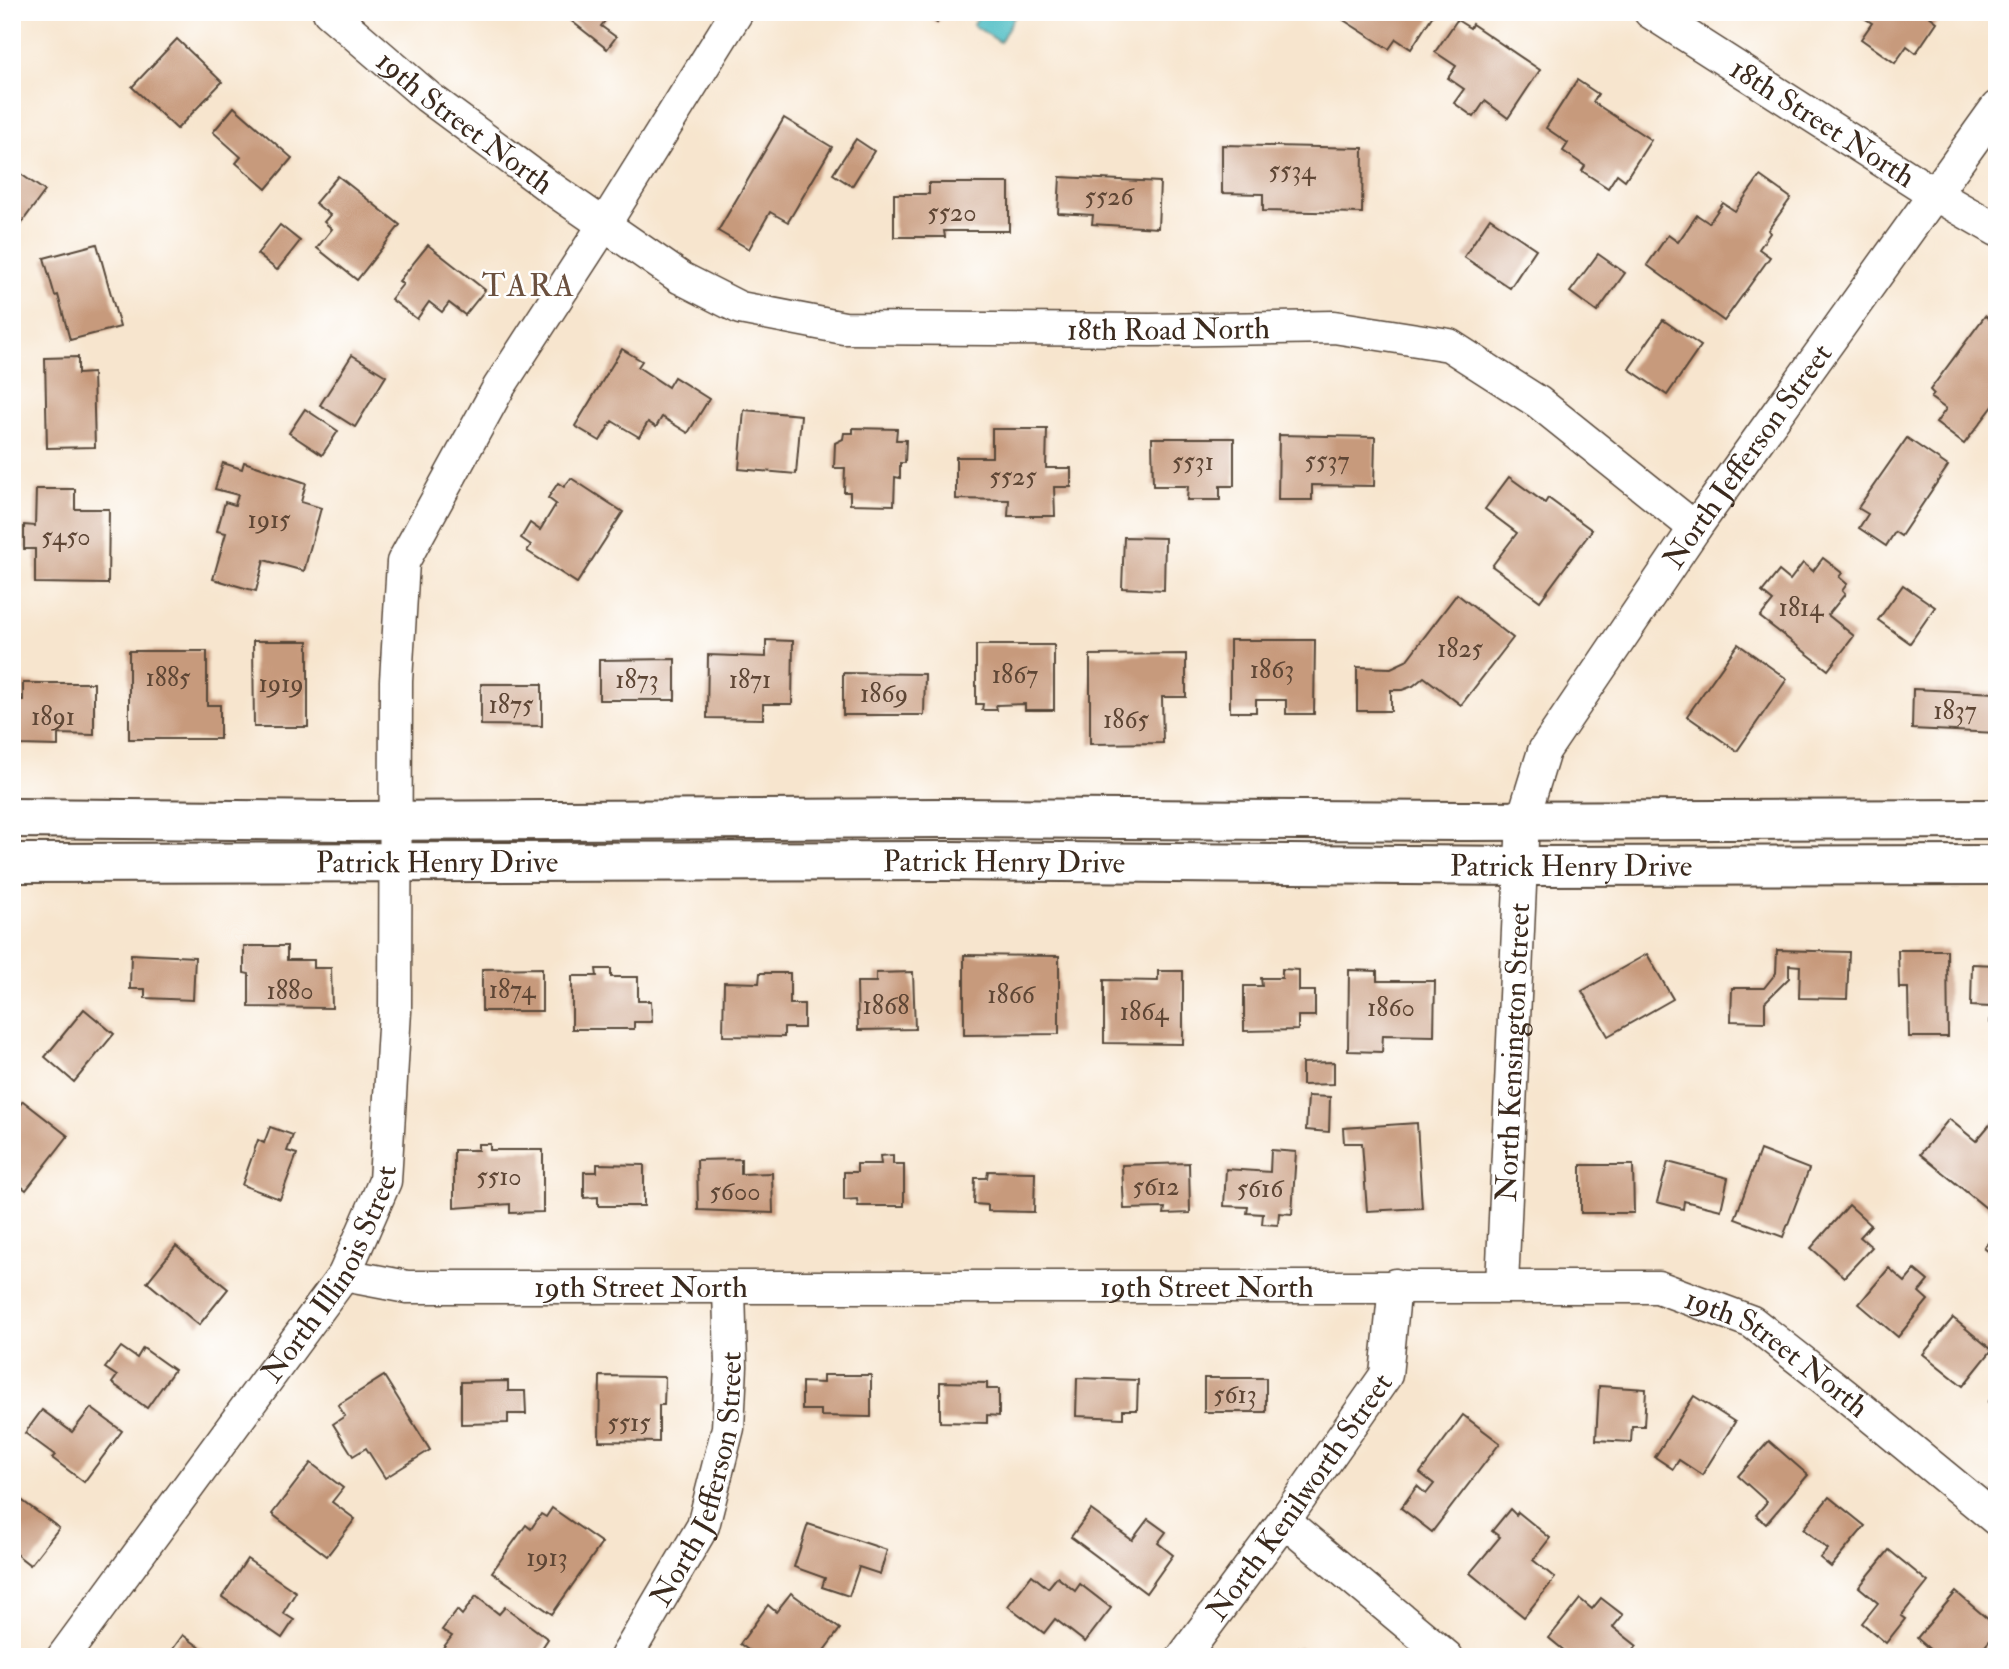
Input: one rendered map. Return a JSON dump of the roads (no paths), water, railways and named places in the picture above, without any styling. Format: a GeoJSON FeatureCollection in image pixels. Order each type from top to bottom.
{"type":"FeatureCollection","features":[{"type":"Feature","properties":{"kind":"street","name":"19th Street North"},"geometry":{"type":"LineString","coordinates":[[330,12],[428,97],[604,225]]}},
{"type":"Feature","properties":{"kind":"street","name":"North Illinois Street"},"geometry":{"type":"LineString","coordinates":[[63,1657],[344,1275],[385,1181],[395,1011],[396,681],[403,562],[499,387],[737,12]]}},
{"type":"Feature","properties":{"kind":"street","name":"18th Street North"},"geometry":{"type":"LineString","coordinates":[[1650,12],[1936,195],[1997,230]]}},
{"type":"Feature","properties":{"kind":"street","name":"North Jefferson Street"},"geometry":{"type":"LineString","coordinates":[[1523,819],[1544,751],[1695,528],[1997,107]]}},
{"type":"Feature","properties":{"kind":"street","name":"18th Road North"},"geometry":{"type":"LineString","coordinates":[[604,225],[681,278],[740,308],[844,328],[1152,330],[1334,327],[1450,345],[1538,402],[1695,528]]}},
{"type":"Feature","properties":{"kind":"street","name":"Patrick Henry Drive"},"geometry":{"type":"LineString","coordinates":[[12,818],[1997,819]]}},
{"type":"Feature","properties":{"kind":"street","name":"North Kensington Street"},"geometry":{"type":"LineString","coordinates":[[1502,1285],[1523,819]]}},
{"type":"Feature","properties":{"kind":"street","name":"Patrick Henry Drive"},"geometry":{"type":"LineString","coordinates":[[12,863],[961,861],[1521,866],[1997,864]]}},
{"type":"Feature","properties":{"kind":"street","name":"19th Street North"},"geometry":{"type":"LineString","coordinates":[[344,1275],[407,1287],[1658,1287],[1752,1322],[1997,1520]]}},
{"type":"Feature","properties":{"kind":"street","name":"North Kenilworth Street"},"geometry":{"type":"LineString","coordinates":[[1183,1657],[1284,1521],[1386,1375],[1395,1285]]}},
{"type":"Feature","properties":{"kind":"street","name":"North Jefferson Street"},"geometry":{"type":"LineString","coordinates":[[626,1657],[703,1526],[728,1428],[729,1288]]}},
{"type":"Feature","properties":{"kind":"street"},"geometry":{"type":"LineString","coordinates":[[1284,1521],[1447,1657]]}},
{"type":"Feature","properties":{"kind":"water"},"geometry":{"type":"Polygon","coordinates":[[[981,12],[1017,12],[1000,42],[973,25],[981,12]]]}},
{"type":"Feature","properties":{"kind":"district","name":"TARA"},"geometry":{"type":"Point","coordinates":[529,286]}}]}
